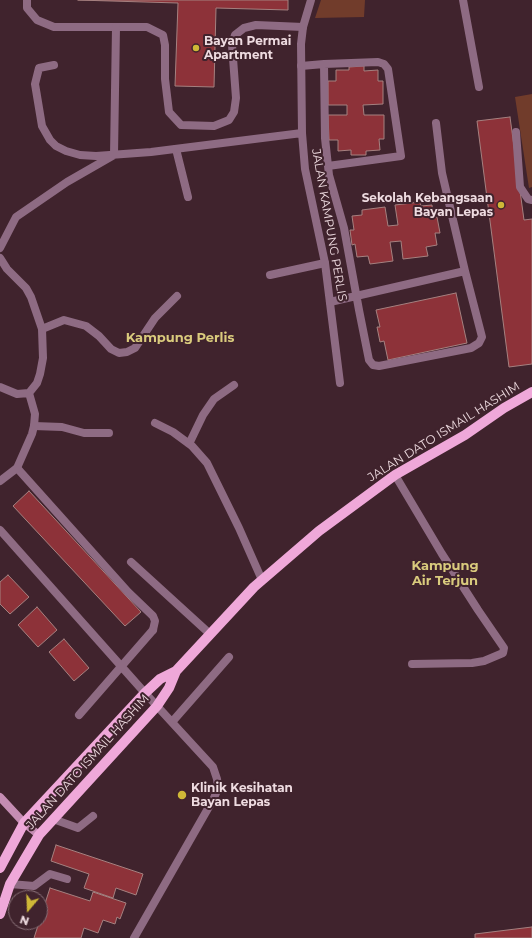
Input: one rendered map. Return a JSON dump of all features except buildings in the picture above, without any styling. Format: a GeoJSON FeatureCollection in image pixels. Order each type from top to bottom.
{"type":"FeatureCollection","features":[{"type":"Feature","properties":{"kind":"main road","name":"JALAN DATO ISMAIL HASHIM"},"geometry":{"type":"LineString","coordinates":[[0,868],[24,823],[145,693],[160,680],[176,671],[254,587],[319,531],[396,475],[465,435],[532,392]]}},
{"type":"Feature","properties":{"kind":"main road","name":"JALAN DATO ISMAIL HASHIM"},"geometry":{"type":"LineString","coordinates":[[0,914],[10,884],[39,835],[157,706],[169,688],[176,671]]}},
{"type":"Feature","properties":{"kind":"main road"},"geometry":{"type":"LineString","coordinates":[[0,797],[24,823],[39,835]]}},
{"type":"Feature","properties":{"kind":"street"},"geometry":{"type":"LineString","coordinates":[[27,0],[27,8],[37,20],[54,27],[147,27],[162,35],[165,45],[165,79],[169,112],[181,125],[214,126],[229,120],[234,112],[236,98],[232,45],[235,35],[244,28],[256,25],[303,27]]}},
{"type":"Feature","properties":{"kind":"street","name":"JALAN KAMPUNG PERLIS"},"geometry":{"type":"LineString","coordinates":[[311,0],[303,27],[301,44],[302,133],[305,169],[325,263],[340,383]]}},
{"type":"Feature","properties":{"kind":"street"},"geometry":{"type":"LineString","coordinates":[[463,0],[479,87]]}},
{"type":"Feature","properties":{"kind":"street"},"geometry":{"type":"LineString","coordinates":[[114,155],[116,27]]}},
{"type":"Feature","properties":{"kind":"street"},"geometry":{"type":"LineString","coordinates":[[301,66],[378,62],[384,64],[388,69],[402,156],[328,166]]}},
{"type":"Feature","properties":{"kind":"street"},"geometry":{"type":"LineString","coordinates":[[324,64],[326,138],[329,175],[344,228],[370,360],[373,365],[379,366],[471,348],[479,343],[482,337],[442,173],[436,123]]}},
{"type":"Feature","properties":{"kind":"street"},"geometry":{"type":"LineString","coordinates":[[54,65],[39,68],[35,84],[42,126],[50,140],[56,146],[80,155],[114,155],[176,149],[302,133]]}},
{"type":"Feature","properties":{"kind":"street"},"geometry":{"type":"LineString","coordinates":[[516,132],[520,187],[528,199],[532,200]]}},
{"type":"Feature","properties":{"kind":"street"},"geometry":{"type":"LineString","coordinates":[[176,149],[188,197]]}},
{"type":"Feature","properties":{"kind":"street"},"geometry":{"type":"LineString","coordinates":[[0,248],[16,217],[68,182],[114,155]]}},
{"type":"Feature","properties":{"kind":"street"},"geometry":{"type":"LineString","coordinates":[[0,258],[7,269],[26,288],[31,297],[42,329],[43,358],[40,374],[29,394],[35,414],[34,426],[29,442],[17,468],[0,481]]}},
{"type":"Feature","properties":{"kind":"street"},"geometry":{"type":"LineString","coordinates":[[270,275],[325,263]]}},
{"type":"Feature","properties":{"kind":"street"},"geometry":{"type":"LineString","coordinates":[[330,302],[465,271]]}},
{"type":"Feature","properties":{"kind":"street"},"geometry":{"type":"LineString","coordinates":[[42,329],[64,320],[86,326],[99,336],[111,349],[119,353],[127,352],[135,348],[155,318],[177,296]]}},
{"type":"Feature","properties":{"kind":"street"},"geometry":{"type":"LineString","coordinates":[[189,444],[203,415],[214,399],[234,385]]}},
{"type":"Feature","properties":{"kind":"street"},"geometry":{"type":"LineString","coordinates":[[0,387],[17,394],[29,394]]}},
{"type":"Feature","properties":{"kind":"street"},"geometry":{"type":"LineString","coordinates":[[155,423],[173,432],[189,444],[207,462],[262,580]]}},
{"type":"Feature","properties":{"kind":"street"},"geometry":{"type":"LineString","coordinates":[[34,426],[62,428],[84,433],[109,433]]}},
{"type":"Feature","properties":{"kind":"street"},"geometry":{"type":"LineString","coordinates":[[17,468],[128,592],[153,616],[155,621],[153,630],[80,716]]}},
{"type":"Feature","properties":{"kind":"street"},"geometry":{"type":"LineString","coordinates":[[396,475],[442,554],[504,650],[502,653],[484,662],[472,664],[412,664]]}},
{"type":"Feature","properties":{"kind":"street"},"geometry":{"type":"LineString","coordinates":[[0,530],[145,693],[213,766],[218,788],[214,798],[134,938]]}},
{"type":"Feature","properties":{"kind":"street"},"geometry":{"type":"LineString","coordinates":[[131,562],[210,634]]}},
{"type":"Feature","properties":{"kind":"street"},"geometry":{"type":"LineString","coordinates":[[172,722],[229,657]]}},
{"type":"Feature","properties":{"kind":"street"},"geometry":{"type":"LineString","coordinates":[[53,819],[78,828],[93,816]]}},
{"type":"Feature","properties":{"kind":"street"},"geometry":{"type":"LineString","coordinates":[[10,884],[34,886],[50,874],[67,879]]}},
{"type":"Feature","properties":{"kind":"shaded area"},"geometry":{"type":"Polygon","coordinates":[[[321,0],[365,0],[364,17],[315,18],[321,0]]]}},
{"type":"Feature","properties":{"kind":"shaded area"},"geometry":{"type":"Polygon","coordinates":[[[532,94],[532,187],[529,188],[515,97],[532,94]]]}},
{"type":"Feature","properties":{"kind":"place","name":"Bayan Permai Apartment"},"geometry":{"type":"Point","coordinates":[196,48]}},
{"type":"Feature","properties":{"kind":"place","name":"Sekolah Kebangsaan Bayan Lepas"},"geometry":{"type":"Point","coordinates":[501,205]}},
{"type":"Feature","properties":{"kind":"place","name":"Klinik Kesihatan Bayan Lepas"},"geometry":{"type":"Point","coordinates":[182,795]}},
{"type":"Feature","properties":{"kind":"district","name":"Kampung Perlis"},"geometry":{"type":"Point","coordinates":[180,338]}},
{"type":"Feature","properties":{"kind":"district","name":"Kampung Air Terjun"},"geometry":{"type":"Point","coordinates":[445,574]}}]}
